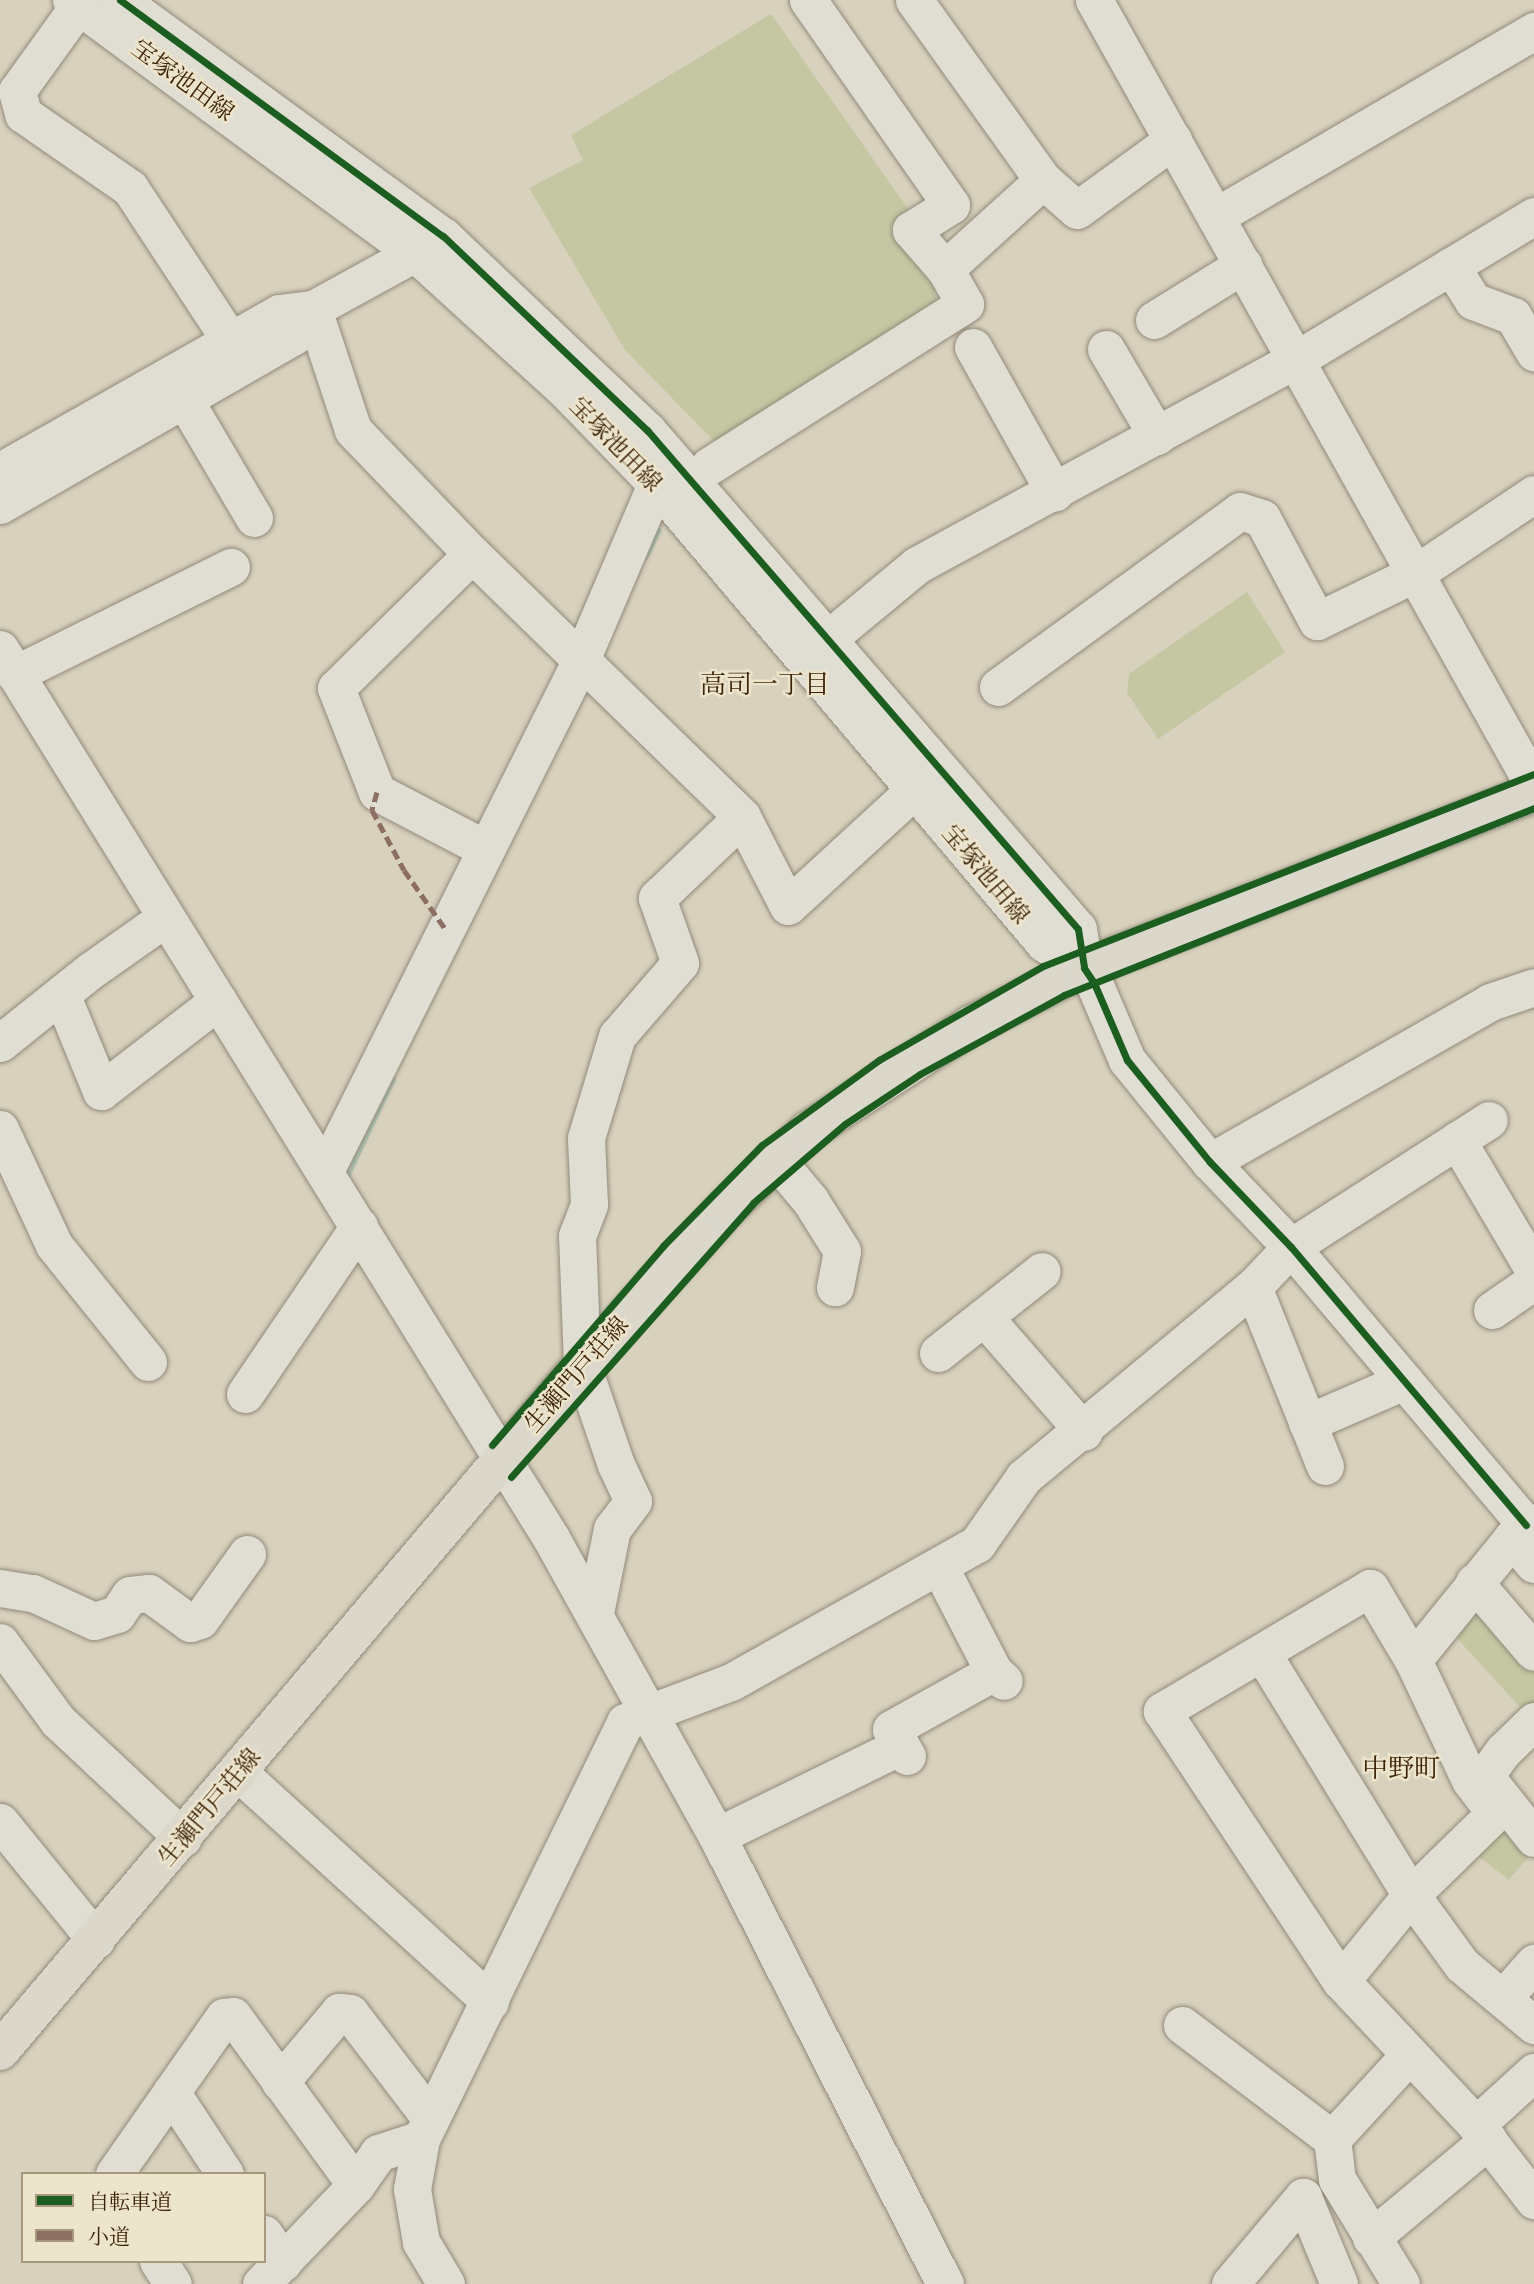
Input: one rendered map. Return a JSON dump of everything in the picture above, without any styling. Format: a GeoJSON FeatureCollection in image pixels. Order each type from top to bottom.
{"type":"FeatureCollection","features":[{"type":"Feature","properties":{"kind":"main road","name":"生瀬門戸荘線"},"geometry":{"type":"LineString","coordinates":[[0,2051],[582,1365],[727,1208],[808,1131],[898,1069],[1010,1004],[1084,968],[1534,793]]}},
{"type":"Feature","properties":{"kind":"street"},"geometry":{"type":"LineString","coordinates":[[120,0],[430,245],[647,430],[1078,929],[1084,968],[1094,983],[1127,1060],[1210,1162],[1291,1247],[1404,1381],[1527,1537],[1474,1582],[1413,1660]]}},
{"type":"Feature","properties":{"kind":"street"},"geometry":{"type":"LineString","coordinates":[[709,466],[965,304],[945,269],[911,230],[951,205],[808,0]]}},
{"type":"Feature","properties":{"kind":"street"},"geometry":{"type":"LineString","coordinates":[[914,0],[1043,180],[1077,210],[1173,140]]}},
{"type":"Feature","properties":{"kind":"street"},"geometry":{"type":"LineString","coordinates":[[1094,0],[1534,786]]}},
{"type":"Feature","properties":{"kind":"street"},"geometry":{"type":"LineString","coordinates":[[75,3],[17,91],[23,114],[130,188],[230,341]]}},
{"type":"Feature","properties":{"kind":"street","name":"宝塚池田線"},"geometry":{"type":"LineString","coordinates":[[75,3],[430,245],[656,484],[1044,943],[1084,968]]}},
{"type":"Feature","properties":{"kind":"street"},"geometry":{"type":"LineString","coordinates":[[1216,216],[1534,31]]}},
{"type":"Feature","properties":{"kind":"street"},"geometry":{"type":"LineString","coordinates":[[945,269],[1043,180]]}},
{"type":"Feature","properties":{"kind":"street"},"geometry":{"type":"LineString","coordinates":[[829,638],[917,565],[1055,493],[1297,359],[1534,216]]}},
{"type":"Feature","properties":{"kind":"street"},"geometry":{"type":"LineString","coordinates":[[0,471],[279,313],[313,309],[430,245]]}},
{"type":"Feature","properties":{"kind":"street"},"geometry":{"type":"LineString","coordinates":[[1154,320],[1243,265]]}},
{"type":"Feature","properties":{"kind":"street"},"geometry":{"type":"LineString","coordinates":[[1451,266],[1473,301],[1513,316],[1534,352]]}},
{"type":"Feature","properties":{"kind":"street"},"geometry":{"type":"LineString","coordinates":[[0,505],[294,336],[313,309]]}},
{"type":"Feature","properties":{"kind":"street"},"geometry":{"type":"LineString","coordinates":[[313,309],[352,430],[472,554],[742,817],[788,906],[914,790]]}},
{"type":"Feature","properties":{"kind":"street"},"geometry":{"type":"LineString","coordinates":[[973,347],[1055,493]]}},
{"type":"Feature","properties":{"kind":"street"},"geometry":{"type":"LineString","coordinates":[[1106,349],[1157,436]]}},
{"type":"Feature","properties":{"kind":"street"},"geometry":{"type":"LineString","coordinates":[[184,399],[254,518]]}},
{"type":"Feature","properties":{"kind":"street"},"geometry":{"type":"LineString","coordinates":[[325,1171],[581,660],[656,484]]}},
{"type":"Feature","properties":{"kind":"street"},"geometry":{"type":"LineString","coordinates":[[998,687],[1240,511],[1262,518],[1317,621],[1416,573],[1528,510]]}},
{"type":"Feature","properties":{"kind":"street"},"geometry":{"type":"LineString","coordinates":[[472,554],[336,688],[377,792],[486,849]]}},
{"type":"Feature","properties":{"kind":"street"},"geometry":{"type":"LineString","coordinates":[[231,567],[8,661],[551,1538],[717,1836],[945,2284]]}},
{"type":"Feature","properties":{"kind":"street"},"geometry":{"type":"LineString","coordinates":[[594,1613],[612,1530],[633,1501],[582,1365],[577,1236],[589,1204],[586,1138],[617,1036],[680,963],[657,898],[742,817]]}},
{"type":"Feature","properties":{"kind":"street"},"geometry":{"type":"LineString","coordinates":[[0,1043],[165,918]]}},
{"type":"Feature","properties":{"kind":"street"},"geometry":{"type":"LineString","coordinates":[[1210,1162],[1490,1002],[1534,987]]}},
{"type":"Feature","properties":{"kind":"street"},"geometry":{"type":"LineString","coordinates":[[62,996],[102,1091],[218,1001]]}},
{"type":"Feature","properties":{"kind":"street"},"geometry":{"type":"LineString","coordinates":[[446,2284],[421,2242],[412,2189],[426,2129],[625,1722],[731,1682],[977,1544],[1024,1477],[1084,1432],[1253,1287],[1291,1247],[1489,1120]]}},
{"type":"Feature","properties":{"kind":"street"},"geometry":{"type":"LineString","coordinates":[[0,1129],[54,1245],[148,1362]]}},
{"type":"Feature","properties":{"kind":"street"},"geometry":{"type":"LineString","coordinates":[[1457,1140],[1534,1270]]}},
{"type":"Feature","properties":{"kind":"street"},"geometry":{"type":"LineString","coordinates":[[777,1160],[810,1200],[842,1251],[835,1287]]}},
{"type":"Feature","properties":{"kind":"street"},"geometry":{"type":"LineString","coordinates":[[245,1394],[359,1226]]}},
{"type":"Feature","properties":{"kind":"street"},"geometry":{"type":"LineString","coordinates":[[937,1353],[1042,1271]]}},
{"type":"Feature","properties":{"kind":"street"},"geometry":{"type":"LineString","coordinates":[[1492,1310],[1534,1281]]}},
{"type":"Feature","properties":{"kind":"street"},"geometry":{"type":"LineString","coordinates":[[1253,1287],[1325,1466]]}},
{"type":"Feature","properties":{"kind":"street"},"geometry":{"type":"LineString","coordinates":[[984,1317],[1084,1432]]}},
{"type":"Feature","properties":{"kind":"street"},"geometry":{"type":"LineString","coordinates":[[1307,1423],[1404,1381]]}},
{"type":"Feature","properties":{"kind":"street"},"geometry":{"type":"LineString","coordinates":[[551,1538],[609,1545]]}},
{"type":"Feature","properties":{"kind":"street"},"geometry":{"type":"LineString","coordinates":[[0,1588],[33,1593],[94,1621],[117,1614],[130,1594],[149,1594],[190,1623],[200,1620],[247,1554]]}},
{"type":"Feature","properties":{"kind":"street"},"geometry":{"type":"LineString","coordinates":[[717,1836],[906,1754],[891,1729],[999,1677],[939,1566]]}},
{"type":"Feature","properties":{"kind":"street"},"geometry":{"type":"LineString","coordinates":[[1474,1582],[1534,1652]]}},
{"type":"Feature","properties":{"kind":"street"},"geometry":{"type":"LineString","coordinates":[[1341,1981],[1411,1895],[1495,1813],[1470,1780],[1413,1660],[1370,1588],[1162,1711],[1341,1981],[1408,2056],[1482,2132],[1534,2200]]}},
{"type":"Feature","properties":{"kind":"street"},"geometry":{"type":"LineString","coordinates":[[0,1642],[58,1721],[183,1838]]}},
{"type":"Feature","properties":{"kind":"street"},"geometry":{"type":"LineString","coordinates":[[1262,1653],[1411,1895],[1462,1965],[1534,2025]]}},
{"type":"Feature","properties":{"kind":"street"},"geometry":{"type":"LineString","coordinates":[[1531,1732],[1503,1751],[1485,1776],[1534,1838]]}},
{"type":"Feature","properties":{"kind":"street"},"geometry":{"type":"LineString","coordinates":[[238,1772],[490,2001]]}},
{"type":"Feature","properties":{"kind":"street"},"geometry":{"type":"LineString","coordinates":[[0,1822],[96,1940]]}},
{"type":"Feature","properties":{"kind":"street"},"geometry":{"type":"LineString","coordinates":[[1503,1998],[1534,1963]]}},
{"type":"Feature","properties":{"kind":"street"},"geometry":{"type":"LineString","coordinates":[[280,2082],[339,2012],[350,2013],[426,2129]]}},
{"type":"Feature","properties":{"kind":"street"},"geometry":{"type":"LineString","coordinates":[[115,2172],[224,2017],[233,2016],[356,2185]]}},
{"type":"Feature","properties":{"kind":"street"},"geometry":{"type":"LineString","coordinates":[[1182,2025],[1332,2139],[1337,2179],[1401,2284]]}},
{"type":"Feature","properties":{"kind":"street"},"geometry":{"type":"LineString","coordinates":[[1332,2139],[1408,2056]]}},
{"type":"Feature","properties":{"kind":"street"},"geometry":{"type":"LineString","coordinates":[[1371,2238],[1482,2132],[1534,2073]]}},
{"type":"Feature","properties":{"kind":"street"},"geometry":{"type":"LineString","coordinates":[[171,2092],[224,2172]]}},
{"type":"Feature","properties":{"kind":"street"},"geometry":{"type":"LineString","coordinates":[[269,2260],[356,2185],[378,2153],[426,2129]]}},
{"type":"Feature","properties":{"kind":"street"},"geometry":{"type":"LineString","coordinates":[[1230,2284],[1303,2197],[1339,2284]]}},
{"type":"Feature","properties":{"kind":"street"},"geometry":{"type":"LineString","coordinates":[[159,2263],[173,2284]]}},
{"type":"Feature","properties":{"kind":"green space"},"geometry":{"type":"Polygon","coordinates":[[[771,14],[911,213],[891,227],[934,287],[937,303],[718,445],[625,350],[529,188],[583,160],[571,135],[771,14]]]}},
{"type":"Feature","properties":{"kind":"green space"},"geometry":{"type":"Polygon","coordinates":[[[1247,592],[1285,652],[1158,739],[1127,693],[1129,674],[1247,592]]]}},
{"type":"Feature","properties":{"kind":"green space"},"geometry":{"type":"Polygon","coordinates":[[[1469,1608],[1484,1613],[1534,1669],[1534,1711],[1529,1717],[1455,1636],[1469,1608]]]}},
{"type":"Feature","properties":{"kind":"green space"},"geometry":{"type":"Polygon","coordinates":[[[1504,1821],[1532,1852],[1509,1880],[1473,1852],[1504,1821]]]}},
{"type":"Feature","properties":{"kind":"waterway"},"geometry":{"type":"LineString","coordinates":[[645,556],[657,531]]}},
{"type":"Feature","properties":{"kind":"waterway"},"geometry":{"type":"LineString","coordinates":[[347,1174],[392,1079]]}},
{"type":"Feature","properties":{"kind":"marked path"},"geometry":{"type":"LineString","coordinates":[[377,792],[372,810],[404,870],[446,930]]}},
{"type":"Feature","properties":{"kind":"cycle path"},"geometry":{"type":"LineString","coordinates":[[120,0],[443,236],[647,430],[1078,929],[1084,968],[1094,983],[1127,1060],[1210,1162],[1291,1247],[1526,1525]]}},
{"type":"Feature","properties":{"kind":"cycle path"},"geometry":{"type":"LineString","coordinates":[[492,1445],[663,1246],[762,1145],[879,1060],[1043,966],[1534,774]]}},
{"type":"Feature","properties":{"kind":"cycle path"},"geometry":{"type":"LineString","coordinates":[[511,1477],[753,1203],[845,1124],[920,1074],[1064,995],[1534,808]]}},
{"type":"Feature","properties":{"kind":"district","name":"高司一丁目"},"geometry":{"type":"Point","coordinates":[765,684]}},
{"type":"Feature","properties":{"kind":"district","name":"中野町"},"geometry":{"type":"Point","coordinates":[1401,1768]}}]}
